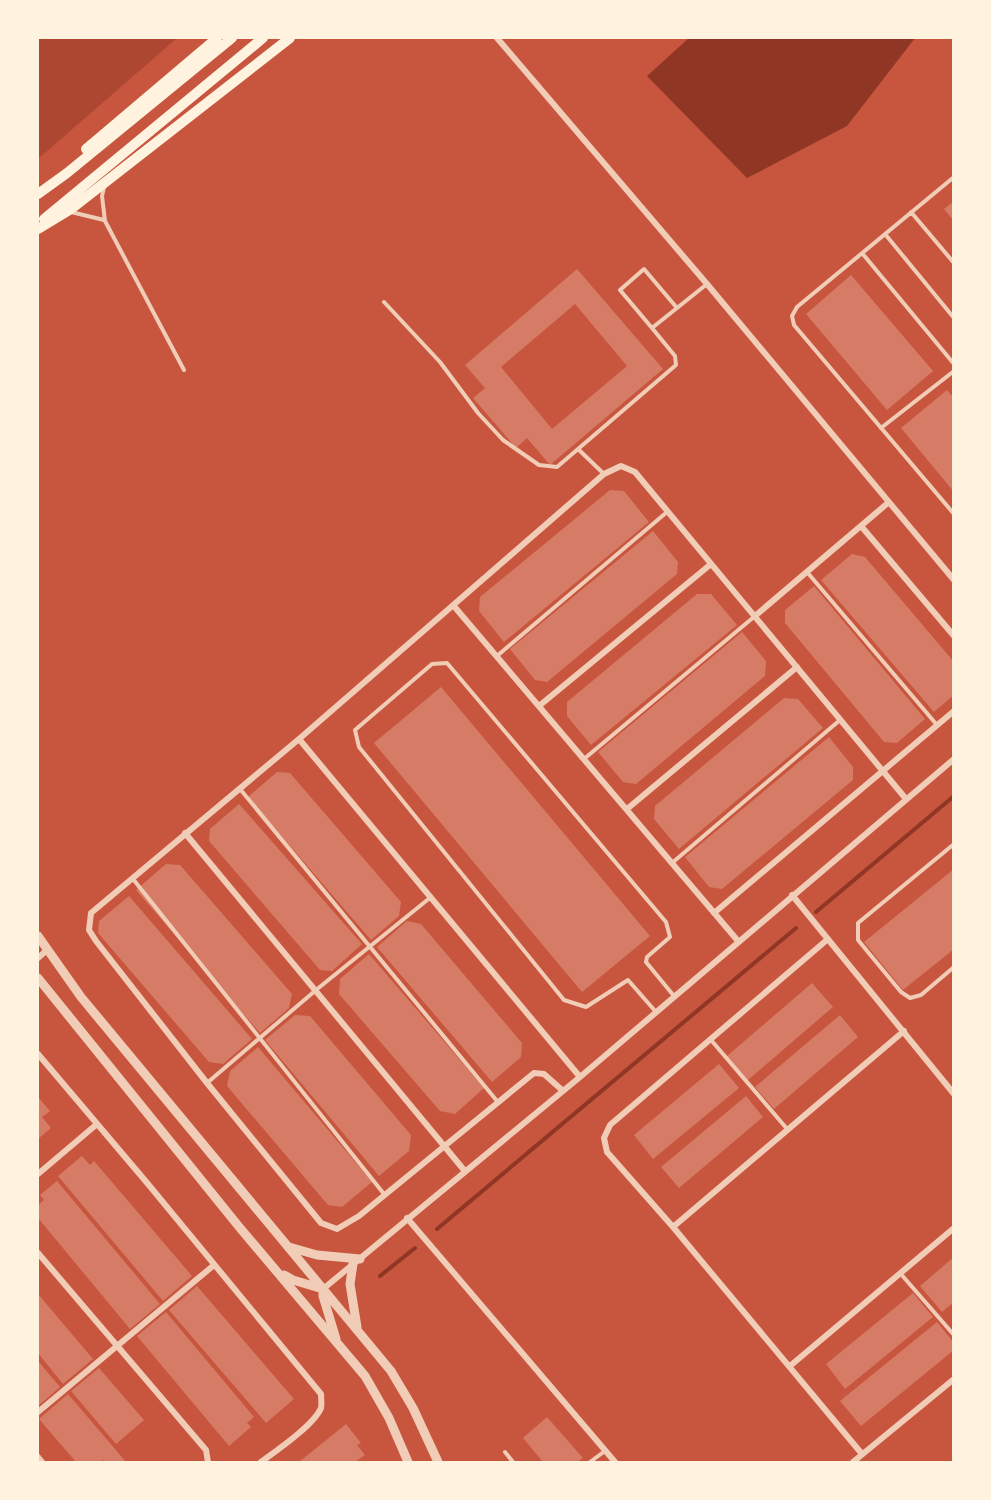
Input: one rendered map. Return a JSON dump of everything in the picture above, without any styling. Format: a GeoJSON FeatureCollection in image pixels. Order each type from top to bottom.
{"type":"FeatureCollection","features":[{"type":"Feature","properties":{"kind":"main road"},"geometry":{"type":"LineString","coordinates":[[38,192],[218,38]]}},
{"type":"Feature","properties":{"kind":"main road"},"geometry":{"type":"LineString","coordinates":[[38,192],[67,173],[232,38]]}},
{"type":"Feature","properties":{"kind":"main road"},"geometry":{"type":"LineString","coordinates":[[38,224],[263,38]]}},
{"type":"Feature","properties":{"kind":"main road"},"geometry":{"type":"LineString","coordinates":[[38,229],[68,211],[290,38]]}},
{"type":"Feature","properties":{"kind":"street"},"geometry":{"type":"LineString","coordinates":[[497,38],[707,284],[954,580]]}},
{"type":"Feature","properties":{"kind":"street"},"geometry":{"type":"LineString","coordinates":[[562,1090],[544,1074],[534,1072],[359,1215],[337,1229],[321,1223],[207,1083],[96,941],[89,930],[89,921],[92,913],[132,878],[299,739],[604,474],[621,466],[635,472],[906,799]]}},
{"type":"Feature","properties":{"kind":"street"},"geometry":{"type":"LineString","coordinates":[[755,616],[889,502]]}},
{"type":"Feature","properties":{"kind":"street"},"geometry":{"type":"LineString","coordinates":[[861,526],[954,636]]}},
{"type":"Feature","properties":{"kind":"street"},"geometry":{"type":"LineString","coordinates":[[539,706],[711,564]]}},
{"type":"Feature","properties":{"kind":"street"},"geometry":{"type":"LineString","coordinates":[[453,605],[738,941]]}},
{"type":"Feature","properties":{"kind":"street"},"geometry":{"type":"LineString","coordinates":[[627,809],[797,667]]}},
{"type":"Feature","properties":{"kind":"street"},"geometry":{"type":"LineString","coordinates":[[714,912],[954,711]]}},
{"type":"Feature","properties":{"kind":"street"},"geometry":{"type":"LineString","coordinates":[[299,739],[580,1077]]}},
{"type":"Feature","properties":{"kind":"street"},"geometry":{"type":"LineString","coordinates":[[338,1344],[323,1296],[323,1289],[464,1170],[580,1077],[954,759]]}},
{"type":"Feature","properties":{"kind":"street"},"geometry":{"type":"LineString","coordinates":[[185,833],[464,1170]]}},
{"type":"Feature","properties":{"kind":"street"},"geometry":{"type":"LineString","coordinates":[[792,895],[954,1094]]}},
{"type":"Feature","properties":{"kind":"street"},"geometry":{"type":"LineString","coordinates":[[38,936],[89,1006],[391,1371],[413,1408],[438,1462]]}},
{"type":"Feature","properties":{"kind":"street"},"geometry":{"type":"LineString","coordinates":[[828,939],[610,1125],[604,1138],[607,1152],[673,1227],[862,1454]]}},
{"type":"Feature","properties":{"kind":"street"},"geometry":{"type":"LineString","coordinates":[[38,957],[47,950]]}},
{"type":"Feature","properties":{"kind":"street"},"geometry":{"type":"LineString","coordinates":[[38,978],[275,1270],[365,1376],[378,1397],[408,1462]]}},
{"type":"Feature","properties":{"kind":"street"},"geometry":{"type":"LineString","coordinates":[[673,1227],[904,1031]]}},
{"type":"Feature","properties":{"kind":"street"},"geometry":{"type":"LineString","coordinates":[[38,1054],[321,1394],[322,1406],[315,1417],[261,1462]]}},
{"type":"Feature","properties":{"kind":"street"},"geometry":{"type":"LineString","coordinates":[[38,1174],[97,1124]]}},
{"type":"Feature","properties":{"kind":"street"},"geometry":{"type":"LineString","coordinates":[[407,1218],[615,1462]]}},
{"type":"Feature","properties":{"kind":"street"},"geometry":{"type":"LineString","coordinates":[[790,1366],[954,1228]]}},
{"type":"Feature","properties":{"kind":"street"},"geometry":{"type":"LineString","coordinates":[[289,1247],[317,1255],[356,1261]]}},
{"type":"Feature","properties":{"kind":"street"},"geometry":{"type":"LineString","coordinates":[[38,1253],[206,1450],[208,1462]]}},
{"type":"Feature","properties":{"kind":"street"},"geometry":{"type":"LineString","coordinates":[[356,1261],[350,1284],[359,1333]]}},
{"type":"Feature","properties":{"kind":"street"},"geometry":{"type":"LineString","coordinates":[[38,1412],[214,1265]]}},
{"type":"Feature","properties":{"kind":"street"},"geometry":{"type":"LineString","coordinates":[[275,1270],[293,1280],[323,1289]]}},
{"type":"Feature","properties":{"kind":"street"},"geometry":{"type":"LineString","coordinates":[[853,1462],[954,1379]]}},
{"type":"Feature","properties":{"kind":"street"},"geometry":{"type":"LineString","coordinates":[[38,1457],[42,1462]]}},
{"type":"Feature","properties":{"kind":"lane"},"geometry":{"type":"LineString","coordinates":[[954,177],[797,307],[792,316],[794,325],[954,514]]}},
{"type":"Feature","properties":{"kind":"lane"},"geometry":{"type":"LineString","coordinates":[[105,182],[102,196],[105,220],[184,370]]}},
{"type":"Feature","properties":{"kind":"lane"},"geometry":{"type":"LineString","coordinates":[[68,211],[105,220]]}},
{"type":"Feature","properties":{"kind":"lane"},"geometry":{"type":"LineString","coordinates":[[911,212],[954,263]]}},
{"type":"Feature","properties":{"kind":"lane"},"geometry":{"type":"LineString","coordinates":[[885,234],[954,318]]}},
{"type":"Feature","properties":{"kind":"lane"},"geometry":{"type":"LineString","coordinates":[[862,253],[954,364]]}},
{"type":"Feature","properties":{"kind":"lane"},"geometry":{"type":"LineString","coordinates":[[384,302],[440,362],[493,429],[517,451],[539,465],[557,466],[676,365],[675,356],[620,290],[644,269],[677,308]]}},
{"type":"Feature","properties":{"kind":"lane"},"geometry":{"type":"LineString","coordinates":[[652,328],[707,284]]}},
{"type":"Feature","properties":{"kind":"lane"},"geometry":{"type":"LineString","coordinates":[[881,428],[954,371]]}},
{"type":"Feature","properties":{"kind":"lane"},"geometry":{"type":"LineString","coordinates":[[578,449],[604,474]]}},
{"type":"Feature","properties":{"kind":"lane"},"geometry":{"type":"LineString","coordinates":[[496,656],[668,511]]}},
{"type":"Feature","properties":{"kind":"lane"},"geometry":{"type":"LineString","coordinates":[[807,572],[937,725]]}},
{"type":"Feature","properties":{"kind":"lane"},"geometry":{"type":"LineString","coordinates":[[584,759],[755,616]]}},
{"type":"Feature","properties":{"kind":"lane"},"geometry":{"type":"LineString","coordinates":[[656,1012],[628,980],[586,1007],[564,1000],[359,747],[356,730],[432,664],[447,663],[666,922],[670,937],[647,957],[646,962],[674,996]]}},
{"type":"Feature","properties":{"kind":"lane"},"geometry":{"type":"LineString","coordinates":[[672,863],[840,720]]}},
{"type":"Feature","properties":{"kind":"lane"},"geometry":{"type":"LineString","coordinates":[[239,788],[497,1101]]}},
{"type":"Feature","properties":{"kind":"lane"},"geometry":{"type":"LineString","coordinates":[[953,846],[858,923],[858,940],[901,992],[910,998],[921,995],[954,967]]}},
{"type":"Feature","properties":{"kind":"lane"},"geometry":{"type":"LineString","coordinates":[[132,878],[384,1194]]}},
{"type":"Feature","properties":{"kind":"lane"},"geometry":{"type":"LineString","coordinates":[[207,1083],[369,946],[432,897]]}},
{"type":"Feature","properties":{"kind":"lane"},"geometry":{"type":"LineString","coordinates":[[711,1040],[788,1130]]}},
{"type":"Feature","properties":{"kind":"lane"},"geometry":{"type":"LineString","coordinates":[[900,1272],[954,1335]]}},
{"type":"Feature","properties":{"kind":"lane"},"geometry":{"type":"LineString","coordinates":[[590,1462],[605,1451]]}},
{"type":"Feature","properties":{"kind":"lane"},"geometry":{"type":"LineString","coordinates":[[505,1452],[513,1462]]}},
{"type":"Feature","properties":{"kind":"shaded area"},"geometry":{"type":"Polygon","coordinates":[[[38,38],[177,38],[38,159],[38,38]]]}},
{"type":"Feature","properties":{"kind":"shaded area"},"geometry":{"type":"Polygon","coordinates":[[[689,38],[915,38],[847,126],[747,178],[647,76],[689,38]]]}},
{"type":"Feature","properties":{"kind":"building"},"geometry":{"type":"Polygon","coordinates":[[[954,201],[954,221],[944,209],[954,201]]]}},
{"type":"Feature","properties":{"kind":"building"},"geometry":{"type":"Polygon","coordinates":[[[577,269],[663,369],[550,465],[527,438],[516,448],[473,398],[485,388],[465,365],[577,269]],[[575,304],[501,367],[552,429],[627,366],[575,304]]]}},
{"type":"Feature","properties":{"kind":"building"},"geometry":{"type":"Polygon","coordinates":[[[851,275],[933,371],[887,410],[806,314],[851,275]]]}},
{"type":"Feature","properties":{"kind":"building"},"geometry":{"type":"Polygon","coordinates":[[[947,390],[954,398],[954,492],[901,428],[947,390]]]}},
{"type":"Feature","properties":{"kind":"building"},"geometry":{"type":"Polygon","coordinates":[[[610,490],[624,491],[649,522],[504,642],[479,611],[480,597],[610,490]]]}},
{"type":"Feature","properties":{"kind":"building"},"geometry":{"type":"Polygon","coordinates":[[[653,531],[678,562],[677,574],[547,682],[535,680],[510,649],[653,531]]]}},
{"type":"Feature","properties":{"kind":"building"},"geometry":{"type":"Polygon","coordinates":[[[852,554],[865,557],[954,662],[954,695],[934,712],[821,580],[852,554]]]}},
{"type":"Feature","properties":{"kind":"building"},"geometry":{"type":"Polygon","coordinates":[[[814,586],[925,719],[897,743],[884,742],[785,623],[785,610],[814,586]]]}},
{"type":"Feature","properties":{"kind":"building"},"geometry":{"type":"Polygon","coordinates":[[[697,594],[711,594],[737,625],[591,745],[567,716],[567,702],[697,594]]]}},
{"type":"Feature","properties":{"kind":"building"},"geometry":{"type":"Polygon","coordinates":[[[742,632],[766,661],[765,676],[636,784],[623,782],[598,752],[742,632]]]}},
{"type":"Feature","properties":{"kind":"building"},"geometry":{"type":"Polygon","coordinates":[[[441,687],[650,936],[582,992],[374,743],[441,687]]]}},
{"type":"Feature","properties":{"kind":"building"},"geometry":{"type":"Polygon","coordinates":[[[784,698],[798,699],[823,728],[679,849],[654,819],[655,806],[784,698]]]}},
{"type":"Feature","properties":{"kind":"building"},"geometry":{"type":"Polygon","coordinates":[[[829,737],[853,767],[853,780],[722,889],[709,887],[685,857],[829,737]]]}},
{"type":"Feature","properties":{"kind":"building"},"geometry":{"type":"Polygon","coordinates":[[[277,772],[290,773],[401,902],[399,916],[371,940],[248,797],[277,772]]]}},
{"type":"Feature","properties":{"kind":"building"},"geometry":{"type":"Polygon","coordinates":[[[239,804],[362,944],[332,971],[320,970],[209,841],[210,829],[239,804]]]}},
{"type":"Feature","properties":{"kind":"building"},"geometry":{"type":"Polygon","coordinates":[[[166,864],[180,865],[292,994],[289,1008],[260,1033],[136,890],[166,864]]]}},
{"type":"Feature","properties":{"kind":"building"},"geometry":{"type":"Polygon","coordinates":[[[954,869],[954,949],[903,990],[864,942],[954,869]]]}},
{"type":"Feature","properties":{"kind":"building"},"geometry":{"type":"Polygon","coordinates":[[[129,896],[252,1039],[223,1064],[209,1062],[98,933],[99,921],[129,896]]]}},
{"type":"Feature","properties":{"kind":"building"},"geometry":{"type":"Polygon","coordinates":[[[407,921],[421,924],[522,1043],[521,1057],[492,1082],[377,947],[407,921]]]}},
{"type":"Feature","properties":{"kind":"building"},"geometry":{"type":"Polygon","coordinates":[[[369,954],[484,1088],[455,1114],[440,1111],[339,994],[340,979],[369,954]]]}},
{"type":"Feature","properties":{"kind":"building"},"geometry":{"type":"Polygon","coordinates":[[[812,983],[833,1007],[748,1080],[727,1056],[812,983]]]}},
{"type":"Feature","properties":{"kind":"building"},"geometry":{"type":"Polygon","coordinates":[[[295,1015],[310,1016],[411,1135],[409,1151],[379,1176],[265,1040],[295,1015]]]}},
{"type":"Feature","properties":{"kind":"building"},"geometry":{"type":"Polygon","coordinates":[[[840,1015],[858,1037],[774,1109],[755,1087],[840,1015]]]}},
{"type":"Feature","properties":{"kind":"building"},"geometry":{"type":"Polygon","coordinates":[[[258,1047],[372,1182],[342,1207],[328,1205],[227,1086],[230,1071],[258,1047]]]}},
{"type":"Feature","properties":{"kind":"building"},"geometry":{"type":"Polygon","coordinates":[[[719,1064],[739,1088],[653,1159],[634,1135],[719,1064]]]}},
{"type":"Feature","properties":{"kind":"building"},"geometry":{"type":"Polygon","coordinates":[[[746,1096],[763,1117],[679,1188],[661,1167],[746,1096]]]}},
{"type":"Feature","properties":{"kind":"building"},"geometry":{"type":"Polygon","coordinates":[[[38,1097],[50,1111],[42,1117],[51,1128],[38,1139],[38,1097]]]}},
{"type":"Feature","properties":{"kind":"building"},"geometry":{"type":"Polygon","coordinates":[[[82,1156],[90,1165],[94,1161],[192,1276],[163,1301],[58,1176],[82,1156]]]}},
{"type":"Feature","properties":{"kind":"building"},"geometry":{"type":"Polygon","coordinates":[[[57,1181],[160,1304],[130,1329],[38,1218],[38,1205],[44,1200],[40,1195],[57,1181]]]}},
{"type":"Feature","properties":{"kind":"building"},"geometry":{"type":"Polygon","coordinates":[[[954,1257],[954,1302],[942,1312],[920,1286],[954,1257]]]}},
{"type":"Feature","properties":{"kind":"building"},"geometry":{"type":"Polygon","coordinates":[[[197,1286],[294,1399],[266,1423],[169,1310],[197,1286]]]}},
{"type":"Feature","properties":{"kind":"building"},"geometry":{"type":"Polygon","coordinates":[[[913,1293],[933,1317],[845,1389],[826,1364],[913,1293]]]}},
{"type":"Feature","properties":{"kind":"building"},"geometry":{"type":"Polygon","coordinates":[[[38,1294],[93,1359],[63,1384],[38,1353],[38,1294]]]}},
{"type":"Feature","properties":{"kind":"building"},"geometry":{"type":"Polygon","coordinates":[[[166,1312],[254,1417],[247,1423],[251,1427],[229,1446],[137,1336],[166,1312]]]}},
{"type":"Feature","properties":{"kind":"building"},"geometry":{"type":"Polygon","coordinates":[[[937,1322],[954,1343],[954,1350],[861,1426],[840,1401],[937,1322]]]}},
{"type":"Feature","properties":{"kind":"building"},"geometry":{"type":"Polygon","coordinates":[[[38,1361],[60,1387],[38,1406],[38,1361]]]}},
{"type":"Feature","properties":{"kind":"building"},"geometry":{"type":"Polygon","coordinates":[[[99,1368],[144,1420],[116,1444],[71,1391],[99,1368]]]}},
{"type":"Feature","properties":{"kind":"building"},"geometry":{"type":"Polygon","coordinates":[[[68,1394],[126,1462],[105,1462],[103,1460],[76,1462],[39,1419],[68,1394]]]}},
{"type":"Feature","properties":{"kind":"building"},"geometry":{"type":"Polygon","coordinates":[[[547,1417],[583,1458],[577,1462],[543,1462],[523,1438],[547,1417]]]}},
{"type":"Feature","properties":{"kind":"building"},"geometry":{"type":"Polygon","coordinates":[[[346,1424],[361,1443],[357,1445],[365,1455],[355,1462],[299,1462],[346,1424]]]}},
{"type":"Feature","properties":{"kind":"waterway"},"geometry":{"type":"LineString","coordinates":[[816,912],[954,796]]}},
{"type":"Feature","properties":{"kind":"waterway"},"geometry":{"type":"LineString","coordinates":[[437,1229],[796,928]]}},
{"type":"Feature","properties":{"kind":"waterway"},"geometry":{"type":"LineString","coordinates":[[380,1276],[415,1248]]}}]}
